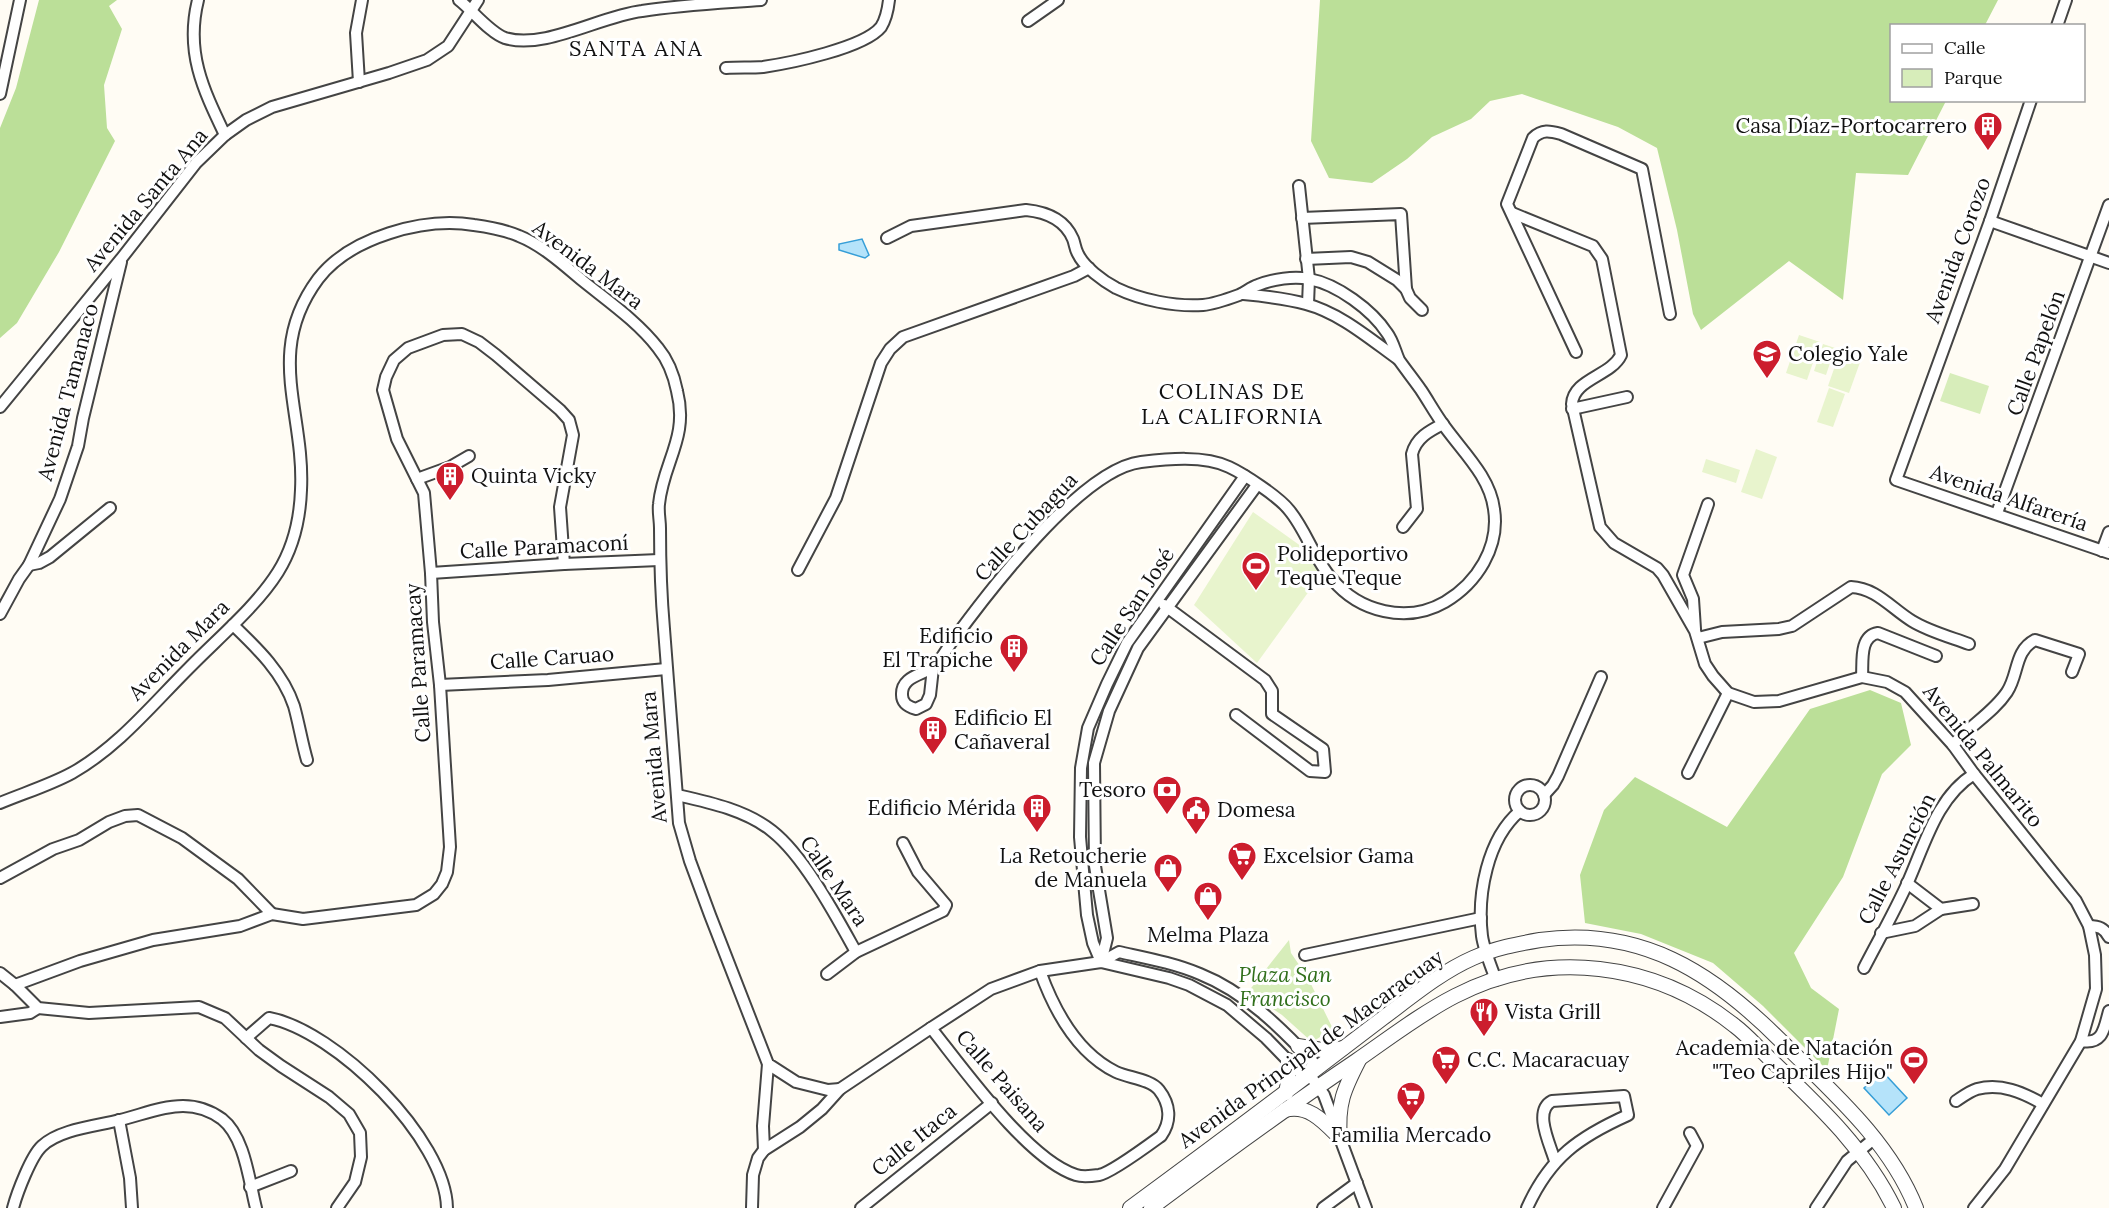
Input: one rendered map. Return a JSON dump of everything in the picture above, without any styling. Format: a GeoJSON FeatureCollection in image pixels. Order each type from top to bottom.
{"type":"FeatureCollection","features":[{"type":"Feature","properties":{"kind":"street"},"geometry":{"type":"LineString","coordinates":[[0,94],[20,0]]}},
{"type":"Feature","properties":{"kind":"street"},"geometry":{"type":"LineString","coordinates":[[198,0],[194,37],[196,68],[225,135]]}},
{"type":"Feature","properties":{"kind":"street"},"geometry":{"type":"LineString","coordinates":[[359,82],[356,33],[362,0]]}},
{"type":"Feature","properties":{"kind":"street"},"geometry":{"type":"LineString","coordinates":[[459,0],[475,5],[496,34],[524,42],[558,35],[596,22],[640,11],[761,0]]}},
{"type":"Feature","properties":{"kind":"street"},"geometry":{"type":"LineString","coordinates":[[726,68],[762,67],[849,46],[864,40],[880,28],[886,16],[888,0]]}},
{"type":"Feature","properties":{"kind":"street"},"geometry":{"type":"LineString","coordinates":[[1028,21],[1058,0]]}},
{"type":"Feature","properties":{"kind":"street"},"geometry":{"type":"LineString","coordinates":[[2058,24],[2066,0]]}},
{"type":"Feature","properties":{"kind":"street","name":"Avenida Santa Ana"},"geometry":{"type":"LineString","coordinates":[[0,407],[196,163],[225,135],[246,120],[272,107],[427,60],[448,46],[475,5]]}},
{"type":"Feature","properties":{"kind":"street","name":"Avenida Corozo"},"geometry":{"type":"LineString","coordinates":[[1896,480],[1990,221],[2030,102]]}},
{"type":"Feature","properties":{"kind":"street"},"geometry":{"type":"LineString","coordinates":[[1576,352],[1507,204],[1533,138],[1539,132],[1548,131],[1561,134],[1642,169],[1671,314]]}},
{"type":"Feature","properties":{"kind":"street"},"geometry":{"type":"LineString","coordinates":[[1299,186],[1309,279],[1308,304]]}},
{"type":"Feature","properties":{"kind":"street","name":"Calle Papelón"},"geometry":{"type":"LineString","coordinates":[[1997,513],[2109,205]]}},
{"type":"Feature","properties":{"kind":"street"},"geometry":{"type":"LineString","coordinates":[[887,238],[911,226],[1026,210],[1039,211],[1060,221],[1068,229],[1078,254],[1089,268],[1115,287],[1160,302],[1204,305],[1241,294],[1260,284],[1283,279],[1309,279],[1333,287],[1359,303],[1388,333],[1399,359]]}},
{"type":"Feature","properties":{"kind":"street"},"geometry":{"type":"LineString","coordinates":[[1512,213],[1593,246],[1602,259],[1621,355],[1612,367],[1580,387],[1572,399],[1572,410],[1599,528],[1614,543],[1657,568],[1663,575],[1696,635],[1706,664],[1728,693],[1754,702],[1779,701],[1863,677],[1863,650],[1868,637],[1878,633],[1936,656]]}},
{"type":"Feature","properties":{"kind":"street"},"geometry":{"type":"LineString","coordinates":[[1302,218],[1401,214],[1406,289],[1410,298],[1422,310]]}},
{"type":"Feature","properties":{"kind":"street"},"geometry":{"type":"LineString","coordinates":[[1990,221],[2109,262]]}},
{"type":"Feature","properties":{"kind":"street","name":"Avenida Mara"},"geometry":{"type":"LineString","coordinates":[[0,803],[71,773],[99,754],[129,728],[233,625],[277,573],[292,541],[300,505],[301,467],[291,386],[290,344],[297,319],[319,278],[334,263],[373,239],[417,226],[467,224],[522,236],[552,256],[628,317],[662,352],[678,392],[681,414],[679,436],[659,503],[659,560],[679,823],[690,861],[768,1064]]}},
{"type":"Feature","properties":{"kind":"street"},"geometry":{"type":"LineString","coordinates":[[1306,259],[1351,256],[1384,270],[1406,289]]}},
{"type":"Feature","properties":{"kind":"street","name":"Avenida Tamanaco"},"geometry":{"type":"LineString","coordinates":[[0,614],[29,565],[60,499],[78,446],[121,259]]}},
{"type":"Feature","properties":{"kind":"street"},"geometry":{"type":"LineString","coordinates":[[798,570],[836,498],[881,363],[890,350],[903,337],[1089,268]]}},
{"type":"Feature","properties":{"kind":"street"},"geometry":{"type":"LineString","coordinates":[[1241,294],[1275,297],[1308,304],[1337,317],[1399,359]]}},
{"type":"Feature","properties":{"kind":"street","name":"Calle Paramacay"},"geometry":{"type":"LineString","coordinates":[[15,985],[80,961],[153,940],[240,926],[272,914],[303,919],[404,908],[425,901],[442,884],[447,872],[450,847],[441,686],[433,622],[424,493],[397,439],[383,390],[394,360],[408,348],[443,335],[462,334],[479,342],[496,355],[569,420],[573,435],[560,507],[564,564]]}},
{"type":"Feature","properties":{"kind":"street","name":"Calle Cubagua"},"geometry":{"type":"LineString","coordinates":[[933,668],[1016,561],[1077,497],[1116,469],[1135,462],[1185,460],[1226,465],[1288,507],[1330,578],[1361,604],[1380,611],[1421,612],[1443,604],[1467,587],[1483,566],[1493,539],[1494,509],[1484,479],[1399,359]]}},
{"type":"Feature","properties":{"kind":"street"},"geometry":{"type":"LineString","coordinates":[[1572,410],[1627,397]]}},
{"type":"Feature","properties":{"kind":"street"},"geometry":{"type":"LineString","coordinates":[[1403,527],[1417,509],[1412,454],[1414,446],[1443,424]]}},
{"type":"Feature","properties":{"kind":"street"},"geometry":{"type":"LineString","coordinates":[[417,479],[450,467],[469,456]]}},
{"type":"Feature","properties":{"kind":"street","name":"Calle San José"},"geometry":{"type":"LineString","coordinates":[[1101,962],[1090,929],[1081,867],[1081,768],[1088,728],[1127,643],[1245,476]]}},
{"type":"Feature","properties":{"kind":"street","name":"Avenida Alfarería"},"geometry":{"type":"LineString","coordinates":[[1896,480],[2106,552]]}},
{"type":"Feature","properties":{"kind":"street","name":"Calle San José"},"geometry":{"type":"LineString","coordinates":[[1101,962],[1107,938],[1095,866],[1094,763],[1109,711],[1138,648],[1257,485]]}},
{"type":"Feature","properties":{"kind":"street"},"geometry":{"type":"LineString","coordinates":[[1696,635],[1693,600],[1683,575],[1708,504]]}},
{"type":"Feature","properties":{"kind":"street"},"geometry":{"type":"LineString","coordinates":[[29,565],[50,557],[110,508]]}},
{"type":"Feature","properties":{"kind":"street"},"geometry":{"type":"LineString","coordinates":[[2106,552],[2109,532]]}},
{"type":"Feature","properties":{"kind":"street","name":"Calle Paramaconí"},"geometry":{"type":"LineString","coordinates":[[431,573],[659,560]]}},
{"type":"Feature","properties":{"kind":"street"},"geometry":{"type":"LineString","coordinates":[[1696,635],[1792,626],[1851,587],[1861,587],[1871,591],[1913,622],[1969,644]]}},
{"type":"Feature","properties":{"kind":"street"},"geometry":{"type":"LineString","coordinates":[[1156,600],[1265,680],[1272,691],[1272,714],[1323,749],[1325,772],[1310,771],[1236,714]]}},
{"type":"Feature","properties":{"kind":"street"},"geometry":{"type":"LineString","coordinates":[[233,625],[276,669],[294,706],[307,760]]}},
{"type":"Feature","properties":{"kind":"street"},"geometry":{"type":"LineString","coordinates":[[1953,745],[2008,690],[2020,656],[2027,645],[2036,640],[2079,654],[2072,672]]}},
{"type":"Feature","properties":{"kind":"street","name":"Calle Caruao"},"geometry":{"type":"LineString","coordinates":[[441,686],[548,680],[666,669]]}},
{"type":"Feature","properties":{"kind":"street"},"geometry":{"type":"LineString","coordinates":[[1544,795],[1558,776],[1601,677]]}},
{"type":"Feature","properties":{"kind":"street","name":"Avenida Palmarito"},"geometry":{"type":"LineString","coordinates":[[1863,677],[1887,682],[1905,692],[1953,745],[2076,901],[2089,926],[2095,955],[2096,989],[2081,1041],[2006,1169],[1974,1208]]}},
{"type":"Feature","properties":{"kind":"street"},"geometry":{"type":"LineString","coordinates":[[1688,773],[1728,693]]}},
{"type":"Feature","properties":{"kind":"street","name":"Calle Asunción"},"geometry":{"type":"LineString","coordinates":[[1864,968],[1907,883],[1935,819],[1948,798],[1974,774]]}},
{"type":"Feature","properties":{"kind":"street"},"geometry":{"type":"LineString","coordinates":[[1528,785],[1541,791],[1544,795],[1544,804],[1538,812],[1529,814],[1520,811],[1515,802],[1520,789],[1528,785]]}},
{"type":"Feature","properties":{"kind":"street","name":"Calle Mara"},"geometry":{"type":"LineString","coordinates":[[677,795],[752,818],[771,830],[800,860],[856,952]]}},
{"type":"Feature","properties":{"kind":"street"},"geometry":{"type":"LineString","coordinates":[[1496,980],[1482,938],[1483,893],[1490,859],[1500,835],[1520,811]]}},
{"type":"Feature","properties":{"kind":"street"},"geometry":{"type":"LineString","coordinates":[[0,878],[53,849],[79,840],[109,822],[125,816],[138,815],[182,838],[238,879],[272,914]]}},
{"type":"Feature","properties":{"kind":"street","name":"Calle Mara"},"geometry":{"type":"LineString","coordinates":[[827,974],[856,952],[946,908],[946,905],[915,868],[903,843]]}},
{"type":"Feature","properties":{"kind":"street"},"geometry":{"type":"LineString","coordinates":[[1081,867],[1095,866]]}},
{"type":"Feature","properties":{"kind":"street"},"geometry":{"type":"LineString","coordinates":[[1907,883],[1941,909]]}},
{"type":"Feature","properties":{"kind":"street"},"geometry":{"type":"LineString","coordinates":[[1881,933],[1915,926],[1941,909],[1973,904]]}},
{"type":"Feature","properties":{"kind":"street"},"geometry":{"type":"LineString","coordinates":[[1305,955],[1481,918]]}},
{"type":"Feature","properties":{"kind":"street"},"geometry":{"type":"LineString","coordinates":[[2089,926],[2097,926],[2105,930],[2109,937]]}},
{"type":"Feature","properties":{"kind":"street","name":"Avenida Principal de Macaracuay"},"geometry":{"type":"LineString","coordinates":[[1130,1208],[1343,1048],[1441,976],[1461,964],[1487,952],[1514,944],[1569,936],[1586,936],[1634,945],[1676,960],[1717,984],[1757,1017],[1875,1138],[1899,1174],[1917,1208]]}},
{"type":"Feature","properties":{"kind":"street"},"geometry":{"type":"LineString","coordinates":[[752,1208],[753,1175],[758,1158],[764,1150],[800,1127],[822,1109],[840,1089],[991,989],[1040,971],[1101,962],[1119,952],[1164,962],[1201,974],[1243,998],[1279,1027],[1313,1062],[1309,1074]]}},
{"type":"Feature","properties":{"kind":"street"},"geometry":{"type":"LineString","coordinates":[[1101,962],[1169,978],[1205,993],[1227,1005],[1266,1038],[1300,1073],[1309,1074],[1324,1095],[1366,1208]]}},
{"type":"Feature","properties":{"kind":"street","name":"Avenida Principal de Macaracuay"},"geometry":{"type":"LineString","coordinates":[[1150,1208],[1283,1111],[1447,1000],[1516,973],[1545,968],[1585,966],[1640,976],[1673,989],[1711,1009],[1748,1036],[1827,1115],[1859,1151],[1894,1208]]}},
{"type":"Feature","properties":{"kind":"street","name":"Calle Paisana"},"geometry":{"type":"LineString","coordinates":[[931,1028],[1020,1135],[1043,1156],[1077,1175],[1101,1175],[1161,1136],[1168,1127],[1169,1115],[1166,1099],[1156,1087],[1114,1071],[1092,1054],[1062,1019],[1040,971]]}},
{"type":"Feature","properties":{"kind":"street"},"geometry":{"type":"LineString","coordinates":[[0,973],[38,1008]]}},
{"type":"Feature","properties":{"kind":"street"},"geometry":{"type":"LineString","coordinates":[[0,1017],[30,1013],[38,1008],[88,1013],[199,1007],[225,1018],[280,1066],[329,1097],[349,1114],[360,1133],[361,1157],[355,1182],[337,1208]]}},
{"type":"Feature","properties":{"kind":"street"},"geometry":{"type":"LineString","coordinates":[[2081,1041],[2090,1043],[2099,1038],[2109,1011]]}},
{"type":"Feature","properties":{"kind":"street"},"geometry":{"type":"LineString","coordinates":[[246,1038],[269,1018],[284,1020],[313,1036],[365,1074],[409,1123],[427,1148],[438,1168],[445,1189],[447,1208]]}},
{"type":"Feature","properties":{"kind":"street"},"geometry":{"type":"LineString","coordinates":[[1298,1046],[1328,1051],[1343,1048]]}},
{"type":"Feature","properties":{"kind":"street"},"geometry":{"type":"LineString","coordinates":[[1340,1138],[1339,1106],[1347,1083],[1360,1058]]}},
{"type":"Feature","properties":{"kind":"street"},"geometry":{"type":"LineString","coordinates":[[1286,1093],[1288,1060]]}},
{"type":"Feature","properties":{"kind":"street"},"geometry":{"type":"LineString","coordinates":[[764,1150],[763,1126],[768,1064],[796,1082],[828,1090],[840,1089]]}},
{"type":"Feature","properties":{"kind":"street"},"geometry":{"type":"LineString","coordinates":[[1956,1101],[1977,1090],[1997,1088],[2013,1089],[2043,1104]]}},
{"type":"Feature","properties":{"kind":"street"},"geometry":{"type":"LineString","coordinates":[[1527,1208],[1555,1161],[1592,1132],[1628,1115],[1624,1096],[1552,1101],[1546,1104],[1543,1118],[1555,1161]]}},
{"type":"Feature","properties":{"kind":"street","name":"Calle Itaca"},"geometry":{"type":"LineString","coordinates":[[861,1208],[992,1103]]}},
{"type":"Feature","properties":{"kind":"street"},"geometry":{"type":"LineString","coordinates":[[13,1208],[29,1167],[42,1146],[58,1136],[153,1110],[183,1106],[203,1109],[223,1120],[239,1140],[255,1208]]}},
{"type":"Feature","properties":{"kind":"street"},"geometry":{"type":"LineString","coordinates":[[1283,1111],[1294,1108],[1306,1110],[1314,1114],[1340,1138]]}},
{"type":"Feature","properties":{"kind":"street"},"geometry":{"type":"LineString","coordinates":[[119,1120],[130,1178],[132,1208]]}},
{"type":"Feature","properties":{"kind":"street"},"geometry":{"type":"LineString","coordinates":[[1663,1208],[1697,1146],[1690,1133]]}},
{"type":"Feature","properties":{"kind":"street"},"geometry":{"type":"LineString","coordinates":[[1816,1208],[1847,1161],[1875,1138]]}},
{"type":"Feature","properties":{"kind":"street"},"geometry":{"type":"LineString","coordinates":[[250,1186],[291,1171]]}},
{"type":"Feature","properties":{"kind":"street"},"geometry":{"type":"LineString","coordinates":[[1323,1208],[1357,1183]]}},
{"type":"Feature","properties":{"kind":"green space"},"geometry":{"type":"Polygon","coordinates":[[[39,0],[117,0],[109,6],[122,29],[104,85],[107,128],[115,141],[59,252],[17,323],[0,338],[0,128],[16,88],[39,0]]]}},
{"type":"Feature","properties":{"kind":"green space"},"geometry":{"type":"Polygon","coordinates":[[[1320,0],[1998,0],[1986,24],[1890,24],[1890,102],[1945,102],[1908,175],[1856,173],[1843,300],[1789,261],[1701,330],[1693,314],[1677,230],[1657,148],[1618,127],[1522,94],[1490,101],[1471,119],[1432,137],[1407,159],[1372,183],[1329,178],[1311,141],[1320,0]]]}},
{"type":"Feature","properties":{"kind":"green space"},"geometry":{"type":"Polygon","coordinates":[[[1799,335],[1820,342],[1807,380],[1786,373],[1799,335]]]}},
{"type":"Feature","properties":{"kind":"green space"},"geometry":{"type":"Polygon","coordinates":[[[1823,344],[1835,348],[1826,375],[1814,371],[1823,344]]]}},
{"type":"Feature","properties":{"kind":"green space"},"geometry":{"type":"Polygon","coordinates":[[[1842,346],[1863,354],[1849,393],[1828,386],[1842,346]]]}},
{"type":"Feature","properties":{"kind":"green space"},"geometry":{"type":"Polygon","coordinates":[[[1950,373],[1989,386],[1980,414],[1940,401],[1950,373]]]}},
{"type":"Feature","properties":{"kind":"green space"},"geometry":{"type":"Polygon","coordinates":[[[1829,388],[1845,394],[1833,427],[1817,422],[1829,388]]]}},
{"type":"Feature","properties":{"kind":"green space"},"geometry":{"type":"Polygon","coordinates":[[[1756,449],[1777,457],[1762,499],[1741,492],[1756,449]]]}},
{"type":"Feature","properties":{"kind":"green space"},"geometry":{"type":"Polygon","coordinates":[[[1706,459],[1740,470],[1736,483],[1702,472],[1706,459]]]}},
{"type":"Feature","properties":{"kind":"green space","name":"Polideportivo Teque Teque"},"geometry":{"type":"Polygon","coordinates":[[[1253,512],[1305,549],[1320,576],[1257,663],[1194,605],[1253,512]]]}},
{"type":"Feature","properties":{"kind":"green space"},"geometry":{"type":"Polygon","coordinates":[[[1870,690],[1901,703],[1911,745],[1882,774],[1843,877],[1794,953],[1811,988],[1839,1009],[1827,1070],[1763,1006],[1713,963],[1641,934],[1585,923],[1580,875],[1604,810],[1635,777],[1727,827],[1810,709],[1870,690]]]}},
{"type":"Feature","properties":{"kind":"green space","name":"Plaza San Francisco"},"geometry":{"type":"Polygon","coordinates":[[[1289,940],[1291,953],[1308,978],[1333,1029],[1312,1042],[1282,1015],[1248,992],[1289,940]]]}},
{"type":"Feature","properties":{"kind":"water"},"geometry":{"type":"Polygon","coordinates":[[[862,239],[869,255],[865,258],[839,250],[839,244],[862,239]]]}},
{"type":"Feature","properties":{"kind":"water"},"geometry":{"type":"Polygon","coordinates":[[[1882,1071],[1907,1098],[1889,1115],[1864,1088],[1882,1071]]]}},
{"type":"Feature","properties":{"kind":"place","name":"Casa Díaz-Portocarrero"},"geometry":{"type":"Point","coordinates":[1988,152]}},
{"type":"Feature","properties":{"kind":"place","name":"Colegio Yale"},"geometry":{"type":"Point","coordinates":[1767,380]}},
{"type":"Feature","properties":{"kind":"place","name":"Quinta Vicky"},"geometry":{"type":"Point","coordinates":[450,502]}},
{"type":"Feature","properties":{"kind":"place","name":"Polideportivo Teque Teque"},"geometry":{"type":"Point","coordinates":[1256,592]}},
{"type":"Feature","properties":{"kind":"place","name":"Edificio El Trapiche"},"geometry":{"type":"Point","coordinates":[1014,674]}},
{"type":"Feature","properties":{"kind":"place","name":"Edificio El Cañaveral"},"geometry":{"type":"Point","coordinates":[933,756]}},
{"type":"Feature","properties":{"kind":"place","name":"Tesoro"},"geometry":{"type":"Point","coordinates":[1167,816]}},
{"type":"Feature","properties":{"kind":"place","name":"Edificio Mérida"},"geometry":{"type":"Point","coordinates":[1037,834]}},
{"type":"Feature","properties":{"kind":"place","name":"Domesa"},"geometry":{"type":"Point","coordinates":[1196,836]}},
{"type":"Feature","properties":{"kind":"place","name":"Excelsior Gama"},"geometry":{"type":"Point","coordinates":[1242,882]}},
{"type":"Feature","properties":{"kind":"place","name":"La Retoucherie de Manuela"},"geometry":{"type":"Point","coordinates":[1168,894]}},
{"type":"Feature","properties":{"kind":"place","name":"Melma Plaza"},"geometry":{"type":"Point","coordinates":[1208,922]}},
{"type":"Feature","properties":{"kind":"place","name":"Vista Grill"},"geometry":{"type":"Point","coordinates":[1484,1038]}},
{"type":"Feature","properties":{"kind":"place","name":"C.C. Macaracuay"},"geometry":{"type":"Point","coordinates":[1446,1086]}},
{"type":"Feature","properties":{"kind":"place","name":"Academia de Natación \"Teo Capriles Hijo\""},"geometry":{"type":"Point","coordinates":[1914,1086]}},
{"type":"Feature","properties":{"kind":"place","name":"Familia Mercado"},"geometry":{"type":"Point","coordinates":[1411,1122]}},
{"type":"Feature","properties":{"kind":"district","name":"SANTA ANA"},"geometry":{"type":"Point","coordinates":[636,48]}},
{"type":"Feature","properties":{"kind":"district","name":"COLINAS DE LA CALIFORNIA"},"geometry":{"type":"Point","coordinates":[1232,404]}}]}
